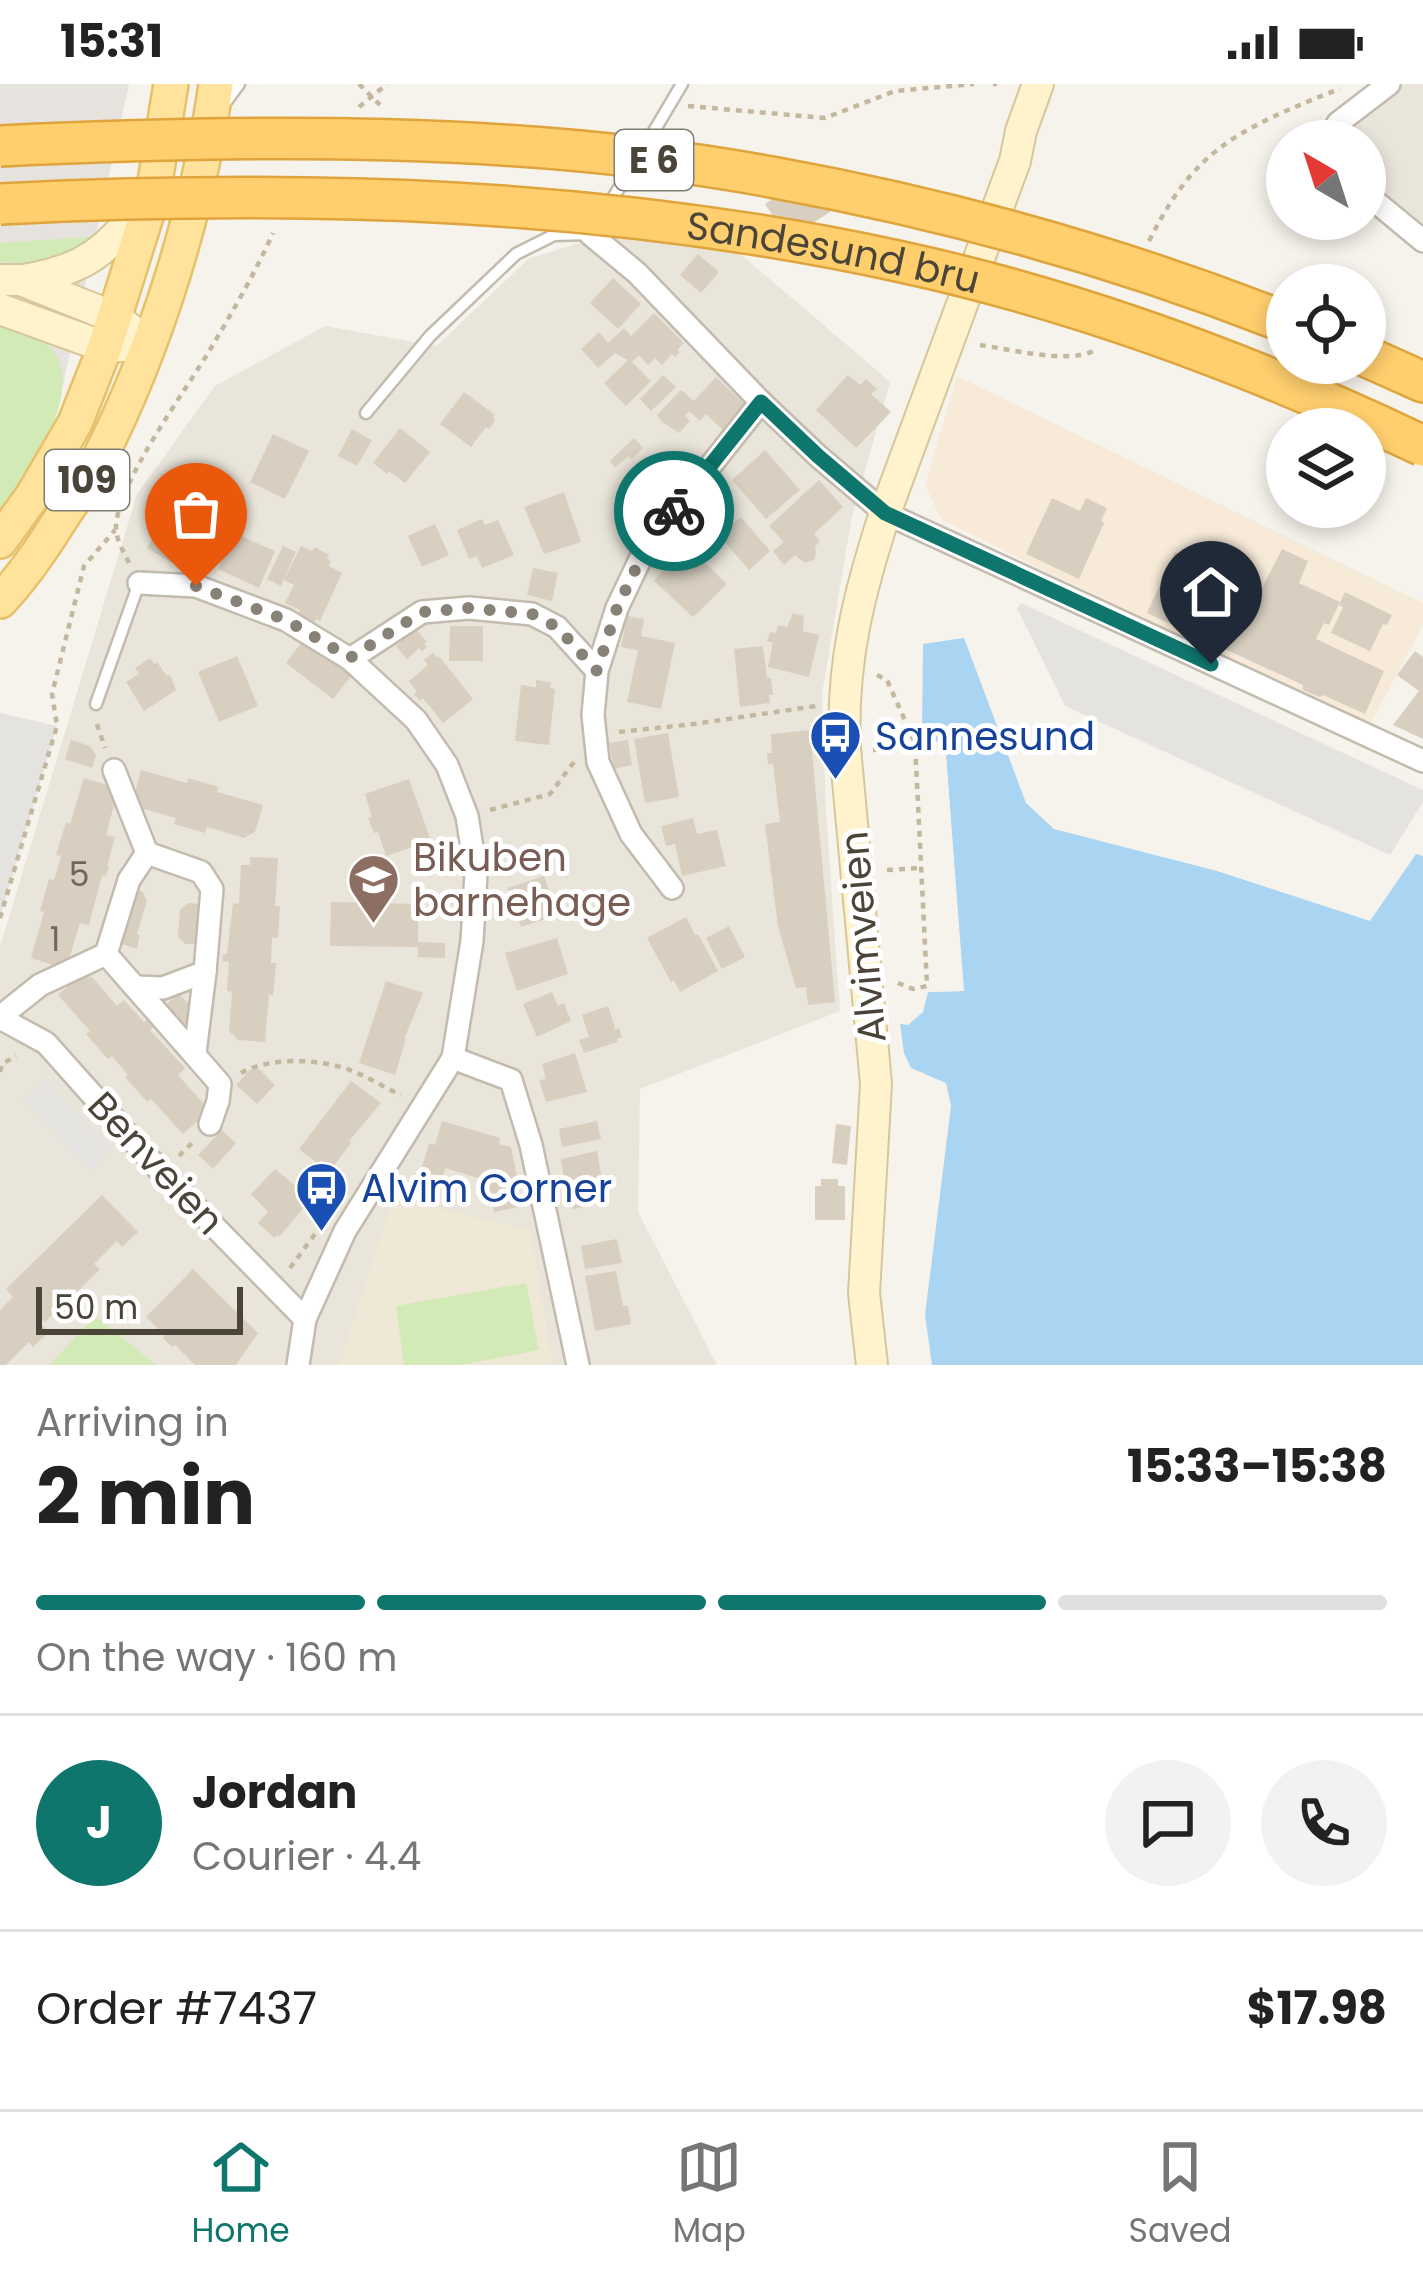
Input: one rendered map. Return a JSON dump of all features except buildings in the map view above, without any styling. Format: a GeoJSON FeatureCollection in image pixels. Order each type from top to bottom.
{"type":"FeatureCollection","features":[{"type":"Feature","properties":{"kind":"highway","name":"Sandesund bru"},"geometry":{"type":"LineString","coordinates":[[0,146],[319,139],[518,147],[666,161],[921,207],[1117,261],[1266,315]]}},
{"type":"Feature","properties":{"kind":"highway","name":"Sandesund bru"},"geometry":{"type":"LineString","coordinates":[[0,204],[203,197],[409,200],[510,205],[758,233],[904,262],[1096,315],[1281,383],[1423,446]]}},
{"type":"Feature","properties":{"kind":"highway"},"geometry":{"type":"LineString","coordinates":[[1386,365],[1423,382]]}},
{"type":"Feature","properties":{"kind":"main road","name":"109"},"geometry":{"type":"LineString","coordinates":[[0,541],[75,422],[110,333],[153,194],[170,84]]}},
{"type":"Feature","properties":{"kind":"main road","name":"109"},"geometry":{"type":"LineString","coordinates":[[0,601],[40,551],[97,463],[149,344],[176,262],[210,126],[215,84]]}},
{"type":"Feature","properties":{"kind":"main road"},"geometry":{"type":"LineString","coordinates":[[1015,161],[1038,84]]}},
{"type":"Feature","properties":{"kind":"main road"},"geometry":{"type":"LineString","coordinates":[[1015,161],[1058,84]]}},
{"type":"Feature","properties":{"kind":"main road","name":"Alvimveien"},"geometry":{"type":"LineString","coordinates":[[872,1365],[864,1293],[876,1084],[843,703],[854,618],[885,513],[1015,161]]}},
{"type":"Feature","properties":{"kind":"main road"},"geometry":{"type":"LineString","coordinates":[[11,280],[52,275],[84,263],[109,246],[153,194]]}},
{"type":"Feature","properties":{"kind":"main road"},"geometry":{"type":"LineString","coordinates":[[11,280],[110,333]]}},
{"type":"Feature","properties":{"kind":"main road"},"geometry":{"type":"LineString","coordinates":[[0,309],[149,344]]}},
{"type":"Feature","properties":{"kind":"street"},"geometry":{"type":"LineString","coordinates":[[1342,120],[1389,84]]}},
{"type":"Feature","properties":{"kind":"street"},"geometry":{"type":"LineString","coordinates":[[1386,211],[1423,241]]}},
{"type":"Feature","properties":{"kind":"street"},"geometry":{"type":"LineString","coordinates":[[590,234],[637,273],[818,456],[885,513],[1423,760]]}},
{"type":"Feature","properties":{"kind":"street"},"geometry":{"type":"LineString","coordinates":[[671,888],[631,834],[598,762],[592,715],[597,671],[617,608],[646,547],[761,402]]}},
{"type":"Feature","properties":{"kind":"street"},"geometry":{"type":"LineString","coordinates":[[139,583],[196,586],[286,620],[350,658],[416,720],[447,765],[467,816],[476,873],[472,941],[453,1058],[345,1231],[305,1319],[298,1365]]}},
{"type":"Feature","properties":{"kind":"street"},"geometry":{"type":"LineString","coordinates":[[350,658],[422,612],[469,608],[532,614],[557,627],[597,671]]}},
{"type":"Feature","properties":{"kind":"street"},"geometry":{"type":"LineString","coordinates":[[114,770],[147,853],[201,872],[212,890],[195,1053]]}},
{"type":"Feature","properties":{"kind":"street"},"geometry":{"type":"LineString","coordinates":[[0,1017],[40,986],[106,954],[129,880],[147,853]]}},
{"type":"Feature","properties":{"kind":"street"},"geometry":{"type":"LineString","coordinates":[[106,954],[220,1084],[210,1124]]}},
{"type":"Feature","properties":{"kind":"street"},"geometry":{"type":"LineString","coordinates":[[135,987],[163,988],[206,972]]}},
{"type":"Feature","properties":{"kind":"street","name":"Benveien"},"geometry":{"type":"LineString","coordinates":[[0,1017],[46,1043],[162,1173],[305,1319]]}},
{"type":"Feature","properties":{"kind":"street"},"geometry":{"type":"LineString","coordinates":[[453,1058],[511,1080],[531,1145],[578,1365]]}},
{"type":"Feature","properties":{"kind":"lane"},"geometry":{"type":"LineString","coordinates":[[210,126],[238,84]]}},
{"type":"Feature","properties":{"kind":"lane"},"geometry":{"type":"LineString","coordinates":[[366,412],[430,336],[516,254],[554,236],[590,234],[682,84]]}},
{"type":"Feature","properties":{"kind":"lane"},"geometry":{"type":"LineString","coordinates":[[96,704],[139,583]]}},
{"type":"Feature","properties":{"kind":"path"},"geometry":{"type":"LineString","coordinates":[[359,84],[370,97]]}},
{"type":"Feature","properties":{"kind":"path"},"geometry":{"type":"LineString","coordinates":[[354,112],[387,84]]}},
{"type":"Feature","properties":{"kind":"path"},"geometry":{"type":"LineString","coordinates":[[670,104],[825,118],[895,91],[974,84]]}},
{"type":"Feature","properties":{"kind":"path"},"geometry":{"type":"LineString","coordinates":[[1143,254],[1190,175],[1220,146],[1254,125],[1342,88]]}},
{"type":"Feature","properties":{"kind":"path"},"geometry":{"type":"LineString","coordinates":[[0,918],[57,726],[52,694],[84,566],[116,530],[135,472],[222,330],[275,228]]}},
{"type":"Feature","properties":{"kind":"path"},"geometry":{"type":"LineString","coordinates":[[971,344],[1084,356],[1102,346]]}},
{"type":"Feature","properties":{"kind":"path"},"geometry":{"type":"LineString","coordinates":[[116,530],[139,583]]}},
{"type":"Feature","properties":{"kind":"path"},"geometry":{"type":"LineString","coordinates":[[866,674],[887,680],[915,746],[927,986],[913,989],[885,983]]}},
{"type":"Feature","properties":{"kind":"path"},"geometry":{"type":"LineString","coordinates":[[96,704],[101,739],[114,770]]}},
{"type":"Feature","properties":{"kind":"path"},"geometry":{"type":"LineString","coordinates":[[694,724],[791,709]]}},
{"type":"Feature","properties":{"kind":"path"},"geometry":{"type":"LineString","coordinates":[[867,751],[915,746]]}},
{"type":"Feature","properties":{"kind":"path"},"geometry":{"type":"LineString","coordinates":[[467,816],[550,794]]}},
{"type":"Feature","properties":{"kind":"path"},"geometry":{"type":"LineString","coordinates":[[875,871],[921,868]]}},
{"type":"Feature","properties":{"kind":"path"},"geometry":{"type":"LineString","coordinates":[[220,1084],[275,1061],[338,1066],[423,1105]]}},
{"type":"Feature","properties":{"kind":"path"},"geometry":{"type":"LineString","coordinates":[[162,1173],[210,1124]]}},
{"type":"Feature","properties":{"kind":"shaded area"},"geometry":{"type":"Polygon","coordinates":[[[0,84],[129,84],[59,403],[47,438],[0,510],[0,84]]]}},
{"type":"Feature","properties":{"kind":"shaded area"},"geometry":{"type":"Polygon","coordinates":[[[1389,84],[1423,84],[1423,241],[1386,210],[1386,120],[1351,120],[1389,84]]]}},
{"type":"Feature","properties":{"kind":"shaded area"},"geometry":{"type":"Polygon","coordinates":[[[621,230],[718,235],[890,382],[851,521],[822,694],[840,1011],[640,1089],[638,1212],[717,1365],[0,1365],[0,947],[137,494],[215,386],[325,326],[437,346],[528,259],[621,230]]]}},
{"type":"Feature","properties":{"kind":"shaded area"},"geometry":{"type":"Polygon","coordinates":[[[957,376],[1423,603],[1423,625],[1370,725],[941,519],[925,485],[957,376]]]}},
{"type":"Feature","properties":{"kind":"shaded area"},"geometry":{"type":"Polygon","coordinates":[[[1021,603],[1423,790],[1423,802],[1390,855],[1065,706],[1017,608],[1021,603]]]}},
{"type":"Feature","properties":{"kind":"shaded area"},"geometry":{"type":"Polygon","coordinates":[[[0,713],[57,726],[0,918],[0,713]]]}},
{"type":"Feature","properties":{"kind":"shaded area"},"geometry":{"type":"Polygon","coordinates":[[[47,1079],[113,1150],[91,1171],[23,1101],[47,1079]]]}},
{"type":"Feature","properties":{"kind":"shaded area"},"geometry":{"type":"Polygon","coordinates":[[[393,1197],[530,1231],[553,1365],[340,1365],[393,1197]]]}},
{"type":"Feature","properties":{"kind":"green space"},"geometry":{"type":"Polygon","coordinates":[[[104,236],[55,259],[0,262],[0,243],[104,236]]]}},
{"type":"Feature","properties":{"kind":"green space"},"geometry":{"type":"Polygon","coordinates":[[[0,322],[44,341],[58,359],[63,380],[52,427],[0,510],[0,322]]]}},
{"type":"Feature","properties":{"kind":"green space"},"geometry":{"type":"Polygon","coordinates":[[[526,1283],[539,1350],[461,1365],[404,1365],[396,1306],[526,1283]]]}},
{"type":"Feature","properties":{"kind":"green space"},"geometry":{"type":"Polygon","coordinates":[[[95,1316],[156,1365],[50,1365],[95,1316]]]}},
{"type":"Feature","properties":{"kind":"water"},"geometry":{"type":"Polygon","coordinates":[[[964,638],[1026,803],[1054,829],[1217,871],[1370,921],[1416,854],[1423,856],[1423,1365],[932,1365],[925,1315],[951,1106],[946,1083],[911,1068],[900,1024],[908,1025],[923,1012],[928,992],[963,991],[945,742],[919,742],[923,644],[964,638]]]}},
{"type":"Feature","properties":{"kind":"pier"},"geometry":{"type":"Polygon","coordinates":[[[945,741],[964,991],[924,992],[927,986],[958,985],[939,748],[918,748],[913,743],[945,741]]]}},
{"type":"Feature","properties":{"kind":"way so far"},"geometry":{"type":"LineString","coordinates":[[196,586],[286,620],[350,658],[422,612],[469,608],[532,614],[557,627],[597,671],[617,608],[646,547],[674,511]]}},
{"type":"Feature","properties":{"kind":"place","name":"Sannesund"},"geometry":{"type":"Point","coordinates":[836,782]}},
{"type":"Feature","properties":{"kind":"place","name":"Bikuben barnehage"},"geometry":{"type":"Point","coordinates":[374,925]}},
{"type":"Feature","properties":{"kind":"place","name":"Alvim Corner"},"geometry":{"type":"Point","coordinates":[322,1234]}},
{"type":"Feature","properties":{"kind":"route"},"geometry":{"type":"LineString","coordinates":[[674,511],[761,402],[885,513],[1211,664]]}}]}
